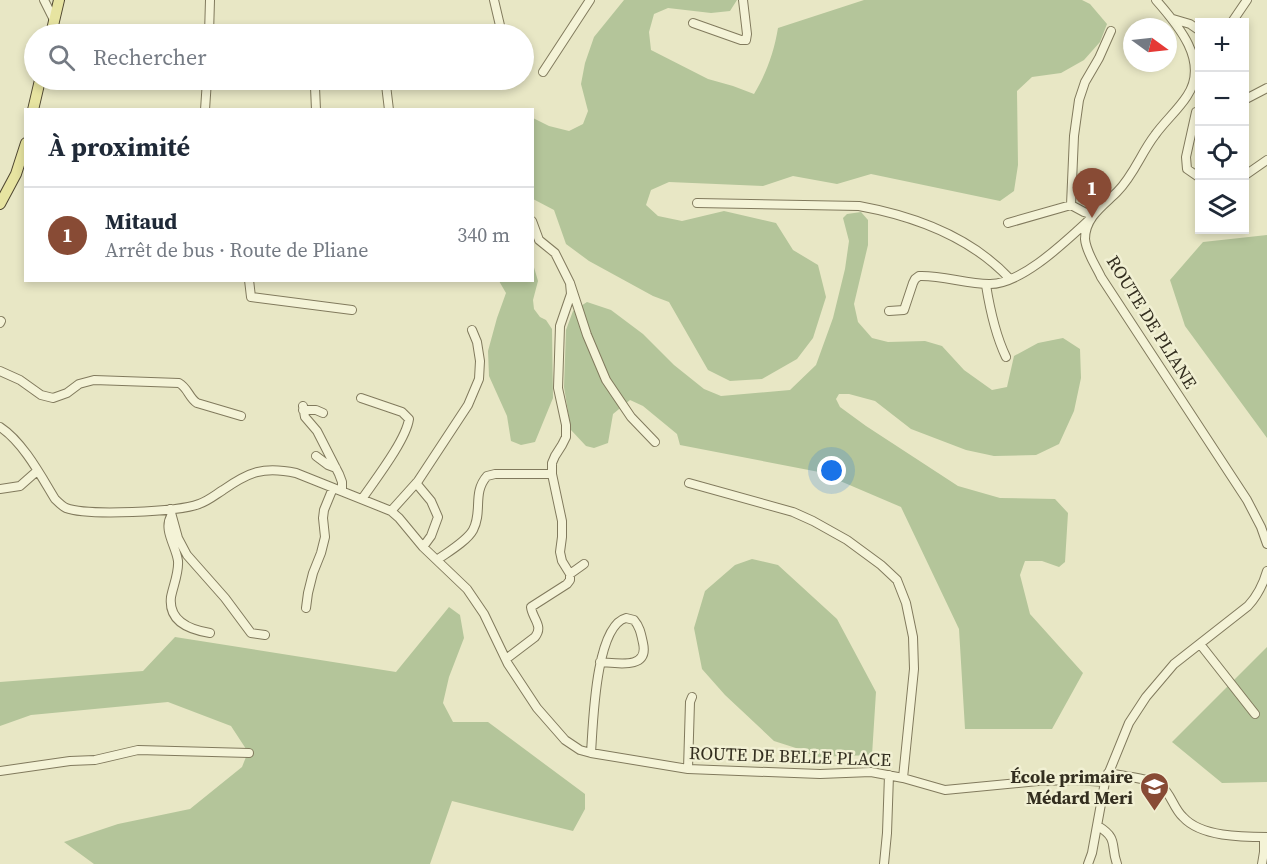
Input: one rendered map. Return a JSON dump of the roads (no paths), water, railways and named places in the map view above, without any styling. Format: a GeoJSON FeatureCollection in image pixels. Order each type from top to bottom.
{"type":"FeatureCollection","features":[{"type":"Feature","properties":{"kind":"main road"},"geometry":{"type":"LineString","coordinates":[[53,24],[59,0]]}},
{"type":"Feature","properties":{"kind":"main road"},"geometry":{"type":"LineString","coordinates":[[33,108],[38,90]]}},
{"type":"Feature","properties":{"kind":"main road"},"geometry":{"type":"LineString","coordinates":[[0,204],[16,174],[24,149]]}},
{"type":"Feature","properties":{"kind":"street"},"geometry":{"type":"LineString","coordinates":[[44,0],[54,20]]}},
{"type":"Feature","properties":{"kind":"street"},"geometry":{"type":"LineString","coordinates":[[209,24],[210,0]]}},
{"type":"Feature","properties":{"kind":"street"},"geometry":{"type":"LineString","coordinates":[[494,0],[500,24]]}},
{"type":"Feature","properties":{"kind":"street"},"geometry":{"type":"LineString","coordinates":[[543,72],[590,0]]}},
{"type":"Feature","properties":{"kind":"street"},"geometry":{"type":"LineString","coordinates":[[693,23],[746,40],[743,0]]}},
{"type":"Feature","properties":{"kind":"street"},"geometry":{"type":"LineString","coordinates":[[1156,0],[1172,18]]}},
{"type":"Feature","properties":{"kind":"street"},"geometry":{"type":"LineString","coordinates":[[1235,18],[1247,0]]}},
{"type":"Feature","properties":{"kind":"street"},"geometry":{"type":"LineString","coordinates":[[1177,20],[1195,28]]}},
{"type":"Feature","properties":{"kind":"street"},"geometry":{"type":"LineString","coordinates":[[889,311],[904,310],[913,283],[919,276],[986,285],[1010,279],[1039,263],[1093,217],[1097,209],[1127,180],[1154,136],[1180,106],[1194,82],[1195,69],[1191,52],[1177,25]]}},
{"type":"Feature","properties":{"kind":"street"},"geometry":{"type":"LineString","coordinates":[[1071,205],[1074,136],[1079,100],[1085,82],[1111,31]]}},
{"type":"Feature","properties":{"kind":"street"},"geometry":{"type":"LineString","coordinates":[[1249,98],[1267,88]]}},
{"type":"Feature","properties":{"kind":"street"},"geometry":{"type":"LineString","coordinates":[[206,108],[207,90]]}},
{"type":"Feature","properties":{"kind":"street"},"geometry":{"type":"LineString","coordinates":[[315,90],[316,108]]}},
{"type":"Feature","properties":{"kind":"street"},"geometry":{"type":"LineString","coordinates":[[387,90],[389,108]]}},
{"type":"Feature","properties":{"kind":"street"},"geometry":{"type":"LineString","coordinates":[[1180,106],[1195,111]]}},
{"type":"Feature","properties":{"kind":"street"},"geometry":{"type":"LineString","coordinates":[[1195,123],[1186,157],[1187,169],[1195,175]]}},
{"type":"Feature","properties":{"kind":"street"},"geometry":{"type":"LineString","coordinates":[[1249,173],[1267,160]]}},
{"type":"Feature","properties":{"kind":"street"},"geometry":{"type":"LineString","coordinates":[[697,203],[859,206],[872,209],[937,229],[972,246],[997,264],[1010,279]]}},
{"type":"Feature","properties":{"kind":"street"},"geometry":{"type":"LineString","coordinates":[[1008,223],[1071,205],[1093,217]]}},
{"type":"Feature","properties":{"kind":"street","name":"ROUTE DE PLIANE"},"geometry":{"type":"LineString","coordinates":[[1093,217],[1085,239],[1087,249],[1101,277],[1247,500],[1267,544]]}},
{"type":"Feature","properties":{"kind":"street"},"geometry":{"type":"LineString","coordinates":[[534,226],[539,240],[555,253],[570,283],[587,335],[606,381],[631,417],[656,442]]}},
{"type":"Feature","properties":{"kind":"street"},"geometry":{"type":"LineString","coordinates":[[249,282],[251,297],[352,310]]}},
{"type":"Feature","properties":{"kind":"street"},"geometry":{"type":"LineString","coordinates":[[506,659],[538,633],[539,627],[531,607],[570,580],[570,574],[562,561],[560,552],[562,521],[552,464],[566,437],[566,425],[558,388],[560,326],[571,294],[570,283]]}},
{"type":"Feature","properties":{"kind":"street"},"geometry":{"type":"LineString","coordinates":[[986,285],[991,316],[1006,357]]}},
{"type":"Feature","properties":{"kind":"street"},"geometry":{"type":"LineString","coordinates":[[391,511],[416,483],[468,405],[479,379],[480,362],[477,342],[472,330]]}},
{"type":"Feature","properties":{"kind":"street"},"geometry":{"type":"LineString","coordinates":[[0,370],[41,394],[53,398],[67,393],[79,384],[94,380],[179,383],[197,403],[241,416]]}},
{"type":"Feature","properties":{"kind":"street"},"geometry":{"type":"LineString","coordinates":[[361,398],[402,412],[409,419],[396,449],[362,499]]}},
{"type":"Feature","properties":{"kind":"street"},"geometry":{"type":"LineString","coordinates":[[323,414],[316,410],[303,408],[305,417],[317,431],[336,468],[342,482],[342,491]]}},
{"type":"Feature","properties":{"kind":"street","name":"ROUTE DE BELLE PLACE"},"geometry":{"type":"LineString","coordinates":[[0,427],[22,450],[55,499],[66,508],[96,511],[171,512],[202,503],[241,478],[257,472],[282,470],[296,473],[391,511],[475,599],[515,675],[554,729],[572,745],[591,753],[688,769],[820,774],[869,772],[903,778],[945,790],[1038,781],[1106,778],[1152,782],[1162,787],[1182,817],[1195,827],[1204,831],[1266,837]]}},
{"type":"Feature","properties":{"kind":"street"},"geometry":{"type":"LineString","coordinates":[[316,456],[336,468]]}},
{"type":"Feature","properties":{"kind":"street"},"geometry":{"type":"LineString","coordinates":[[0,489],[20,486],[37,471]]}},
{"type":"Feature","properties":{"kind":"street"},"geometry":{"type":"LineString","coordinates":[[437,560],[472,532],[478,519],[479,489],[487,476],[552,474]]}},
{"type":"Feature","properties":{"kind":"street"},"geometry":{"type":"LineString","coordinates":[[416,483],[431,501],[438,517],[431,536],[423,547]]}},
{"type":"Feature","properties":{"kind":"street"},"geometry":{"type":"LineString","coordinates":[[689,483],[793,512],[813,521],[847,540],[897,580],[906,603],[913,637],[914,669],[903,778]]}},
{"type":"Feature","properties":{"kind":"street"},"geometry":{"type":"LineString","coordinates":[[306,608],[313,573],[325,537],[324,510],[333,488]]}},
{"type":"Feature","properties":{"kind":"street"},"geometry":{"type":"LineString","coordinates":[[171,512],[169,531],[178,560],[171,600],[173,614],[186,627],[210,633]]}},
{"type":"Feature","properties":{"kind":"street"},"geometry":{"type":"LineString","coordinates":[[171,512],[178,538],[188,555],[251,633],[265,635]]}},
{"type":"Feature","properties":{"kind":"street"},"geometry":{"type":"LineString","coordinates":[[570,574],[584,564]]}},
{"type":"Feature","properties":{"kind":"street"},"geometry":{"type":"LineString","coordinates":[[1088,864],[1098,826],[1106,778],[1129,723],[1146,697],[1174,664],[1248,606],[1266,582],[1267,571]]}},
{"type":"Feature","properties":{"kind":"street"},"geometry":{"type":"LineString","coordinates":[[591,753],[596,684],[600,662],[617,622],[626,618],[634,620],[640,630],[644,648],[642,658],[638,662],[630,663],[600,662]]}},
{"type":"Feature","properties":{"kind":"street"},"geometry":{"type":"LineString","coordinates":[[1200,644],[1256,714]]}},
{"type":"Feature","properties":{"kind":"street"},"geometry":{"type":"LineString","coordinates":[[688,769],[692,697]]}},
{"type":"Feature","properties":{"kind":"street"},"geometry":{"type":"LineString","coordinates":[[0,771],[70,761],[95,760],[138,750],[249,753]]}},
{"type":"Feature","properties":{"kind":"street"},"geometry":{"type":"LineString","coordinates":[[884,864],[889,775]]}},
{"type":"Feature","properties":{"kind":"street"},"geometry":{"type":"LineString","coordinates":[[1098,826],[1112,839],[1117,864]]}},
{"type":"Feature","properties":{"kind":"street"},"geometry":{"type":"LineString","coordinates":[[1262,864],[1266,837]]}},
{"type":"Feature","properties":{"kind":"place","name":"Mitaud"},"geometry":{"type":"Point","coordinates":[1092,218]}},
{"type":"Feature","properties":{"kind":"place","name":"École primaire Médard Meri"},"geometry":{"type":"Point","coordinates":[1154,812]}}]}
